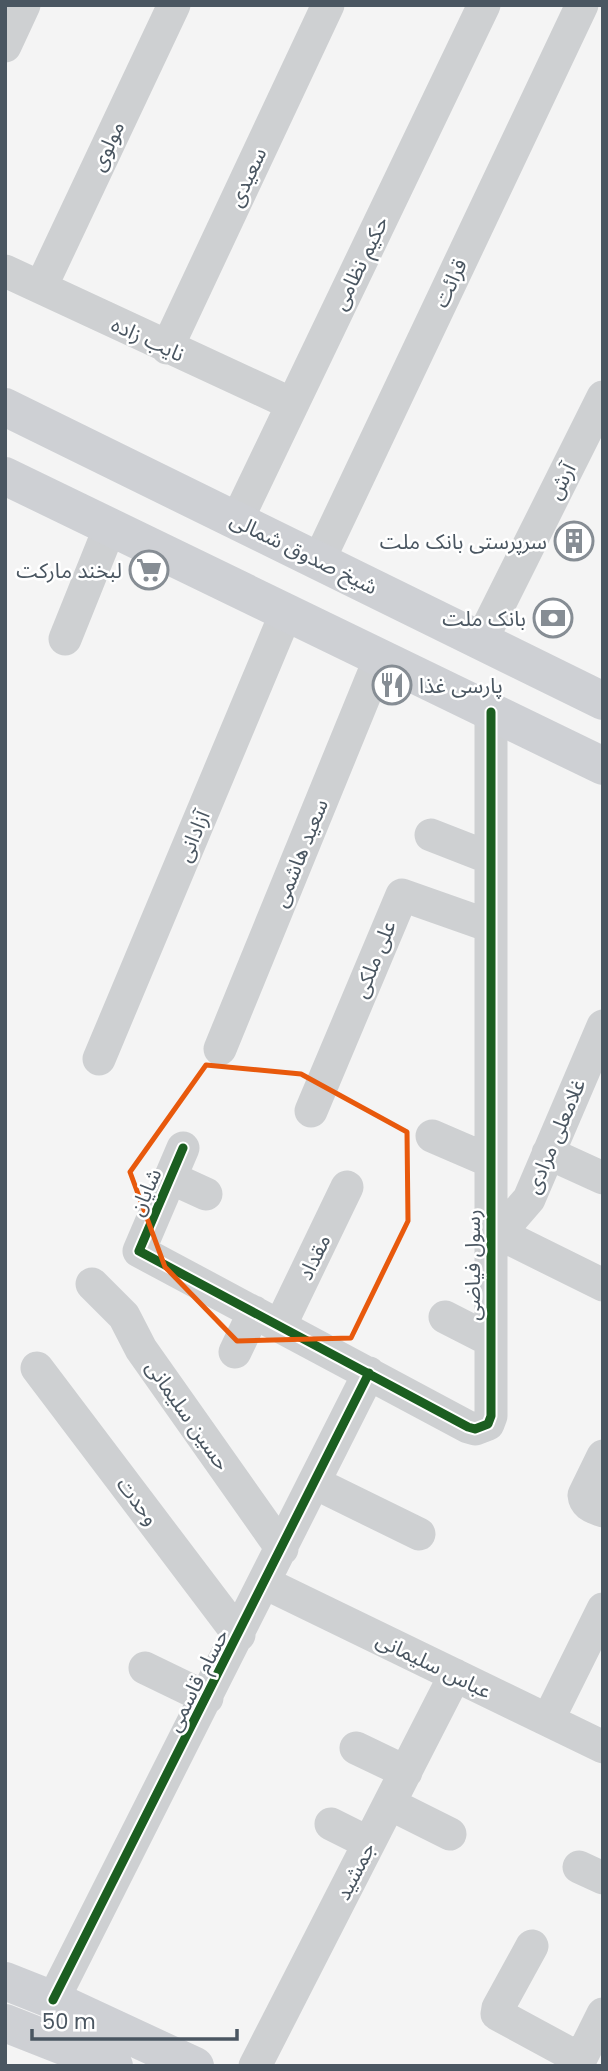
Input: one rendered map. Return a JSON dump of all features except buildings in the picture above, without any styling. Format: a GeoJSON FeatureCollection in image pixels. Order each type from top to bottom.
{"type":"FeatureCollection","features":[{"type":"Feature","properties":{"kind":"main road","name":"شیخ صدوق شمالی"},"geometry":{"type":"LineString","coordinates":[[9,419],[237,520],[603,700]]}},
{"type":"Feature","properties":{"kind":"main road"},"geometry":{"type":"LineString","coordinates":[[5,476],[603,766]]}},
{"type":"Feature","properties":{"kind":"main road"},"geometry":{"type":"LineString","coordinates":[[5,1981],[53,2000],[195,2066]]}},
{"type":"Feature","properties":{"kind":"main road"},"geometry":{"type":"LineString","coordinates":[[5,2023],[114,2066]]}},
{"type":"Feature","properties":{"kind":"street"},"geometry":{"type":"LineString","coordinates":[[5,46],[24,5]]}},
{"type":"Feature","properties":{"kind":"street","name":"مولوی"},"geometry":{"type":"LineString","coordinates":[[41,287],[174,5]]}},
{"type":"Feature","properties":{"kind":"street","name":"سعیدی"},"geometry":{"type":"LineString","coordinates":[[167,348],[328,5]]}},
{"type":"Feature","properties":{"kind":"street","name":"حکیم نظامی"},"geometry":{"type":"LineString","coordinates":[[237,520],[484,5]]}},
{"type":"Feature","properties":{"kind":"street","name":"قرائت"},"geometry":{"type":"LineString","coordinates":[[319,560],[582,5]]}},
{"type":"Feature","properties":{"kind":"street","name":"نایب زاده"},"geometry":{"type":"LineString","coordinates":[[5,271],[292,404]]}},
{"type":"Feature","properties":{"kind":"street","name":"آرش"},"geometry":{"type":"LineString","coordinates":[[481,641],[603,397]]}},
{"type":"Feature","properties":{"kind":"street"},"geometry":{"type":"LineString","coordinates":[[65,639],[110,527]]}},
{"type":"Feature","properties":{"kind":"street","name":"آزادانی"},"geometry":{"type":"LineString","coordinates":[[99,1059],[286,613]]}},
{"type":"Feature","properties":{"kind":"street","name":"سعید هاشمی"},"geometry":{"type":"LineString","coordinates":[[220,1049],[380,658]]}},
{"type":"Feature","properties":{"kind":"street","name":"رسول فیاضی"},"geometry":{"type":"LineString","coordinates":[[139,1251],[468,1427],[482,1428],[488,1424],[491,1416],[491,712]]}},
{"type":"Feature","properties":{"kind":"street"},"geometry":{"type":"LineString","coordinates":[[431,835],[490,858]]}},
{"type":"Feature","properties":{"kind":"street","name":"علی ملکی"},"geometry":{"type":"LineString","coordinates":[[312,1111],[402,895],[490,926]]}},
{"type":"Feature","properties":{"kind":"street","name":"غلامعلی مرادی"},"geometry":{"type":"LineString","coordinates":[[490,1229],[510,1222],[529,1199],[548,1153],[595,1065],[603,1026]]}},
{"type":"Feature","properties":{"kind":"street"},"geometry":{"type":"LineString","coordinates":[[432,1136],[490,1161]]}},
{"type":"Feature","properties":{"kind":"street"},"geometry":{"type":"LineString","coordinates":[[548,1153],[603,1178]]}},
{"type":"Feature","properties":{"kind":"street","name":"شایان"},"geometry":{"type":"LineString","coordinates":[[139,1251],[177,1163],[206,1194]]}},
{"type":"Feature","properties":{"kind":"street","name":"مقداد"},"geometry":{"type":"LineString","coordinates":[[235,1352],[267,1319],[347,1187]]}},
{"type":"Feature","properties":{"kind":"street"},"geometry":{"type":"LineString","coordinates":[[490,1229],[603,1285]]}},
{"type":"Feature","properties":{"kind":"street","name":"حسین سلیمانی"},"geometry":{"type":"LineString","coordinates":[[92,1284],[124,1316],[141,1349],[282,1549]]}},
{"type":"Feature","properties":{"kind":"street"},"geometry":{"type":"LineString","coordinates":[[445,1317],[490,1340]]}},
{"type":"Feature","properties":{"kind":"street","name":"وحدت"},"geometry":{"type":"LineString","coordinates":[[37,1368],[239,1635]]}},
{"type":"Feature","properties":{"kind":"street","name":"حسام قاسمی"},"geometry":{"type":"LineString","coordinates":[[53,2000],[369,1373]]}},
{"type":"Feature","properties":{"kind":"street"},"geometry":{"type":"LineString","coordinates":[[603,1456],[584,1500],[603,1511]]}},
{"type":"Feature","properties":{"kind":"street"},"geometry":{"type":"LineString","coordinates":[[315,1483],[419,1534]]}},
{"type":"Feature","properties":{"kind":"street","name":"عباس سلیمانی"},"geometry":{"type":"LineString","coordinates":[[265,1583],[603,1747]]}},
{"type":"Feature","properties":{"kind":"street"},"geometry":{"type":"LineString","coordinates":[[548,1720],[603,1609]]}},
{"type":"Feature","properties":{"kind":"street"},"geometry":{"type":"LineString","coordinates":[[145,1668],[207,1698]]}},
{"type":"Feature","properties":{"kind":"street","name":"جمشید"},"geometry":{"type":"LineString","coordinates":[[255,2066],[456,1675]]}},
{"type":"Feature","properties":{"kind":"street"},"geometry":{"type":"LineString","coordinates":[[356,1748],[406,1772]]}},
{"type":"Feature","properties":{"kind":"street"},"geometry":{"type":"LineString","coordinates":[[390,1804],[450,1834]]}},
{"type":"Feature","properties":{"kind":"street"},"geometry":{"type":"LineString","coordinates":[[331,1824],[369,1843]]}},
{"type":"Feature","properties":{"kind":"street"},"geometry":{"type":"LineString","coordinates":[[532,1946],[497,2014],[579,2062],[603,2014]]}},
{"type":"Feature","properties":{"kind":"highlighted area"},"geometry":{"type":"Polygon","coordinates":[[[206,1065],[301,1074],[407,1132],[408,1221],[351,1338],[237,1341],[165,1267],[130,1172],[206,1065]]]}},
{"type":"Feature","properties":{"kind":"cycle path"},"geometry":{"type":"LineString","coordinates":[[183,1148],[139,1251],[468,1427],[475,1429],[488,1424],[491,1416],[491,712]]}},
{"type":"Feature","properties":{"kind":"cycle path"},"geometry":{"type":"LineString","coordinates":[[53,2000],[369,1373]]}},
{"type":"Feature","properties":{"kind":"place","name":"سرپرستی بانک ملت"},"geometry":{"type":"Point","coordinates":[574,541]}},
{"type":"Feature","properties":{"kind":"place","name":"لبخند مارکت"},"geometry":{"type":"Point","coordinates":[149,570]}},
{"type":"Feature","properties":{"kind":"place","name":"بانک ملت"},"geometry":{"type":"Point","coordinates":[553,618]}},
{"type":"Feature","properties":{"kind":"place","name":"پارسی غذا"},"geometry":{"type":"Point","coordinates":[392,685]}}]}
